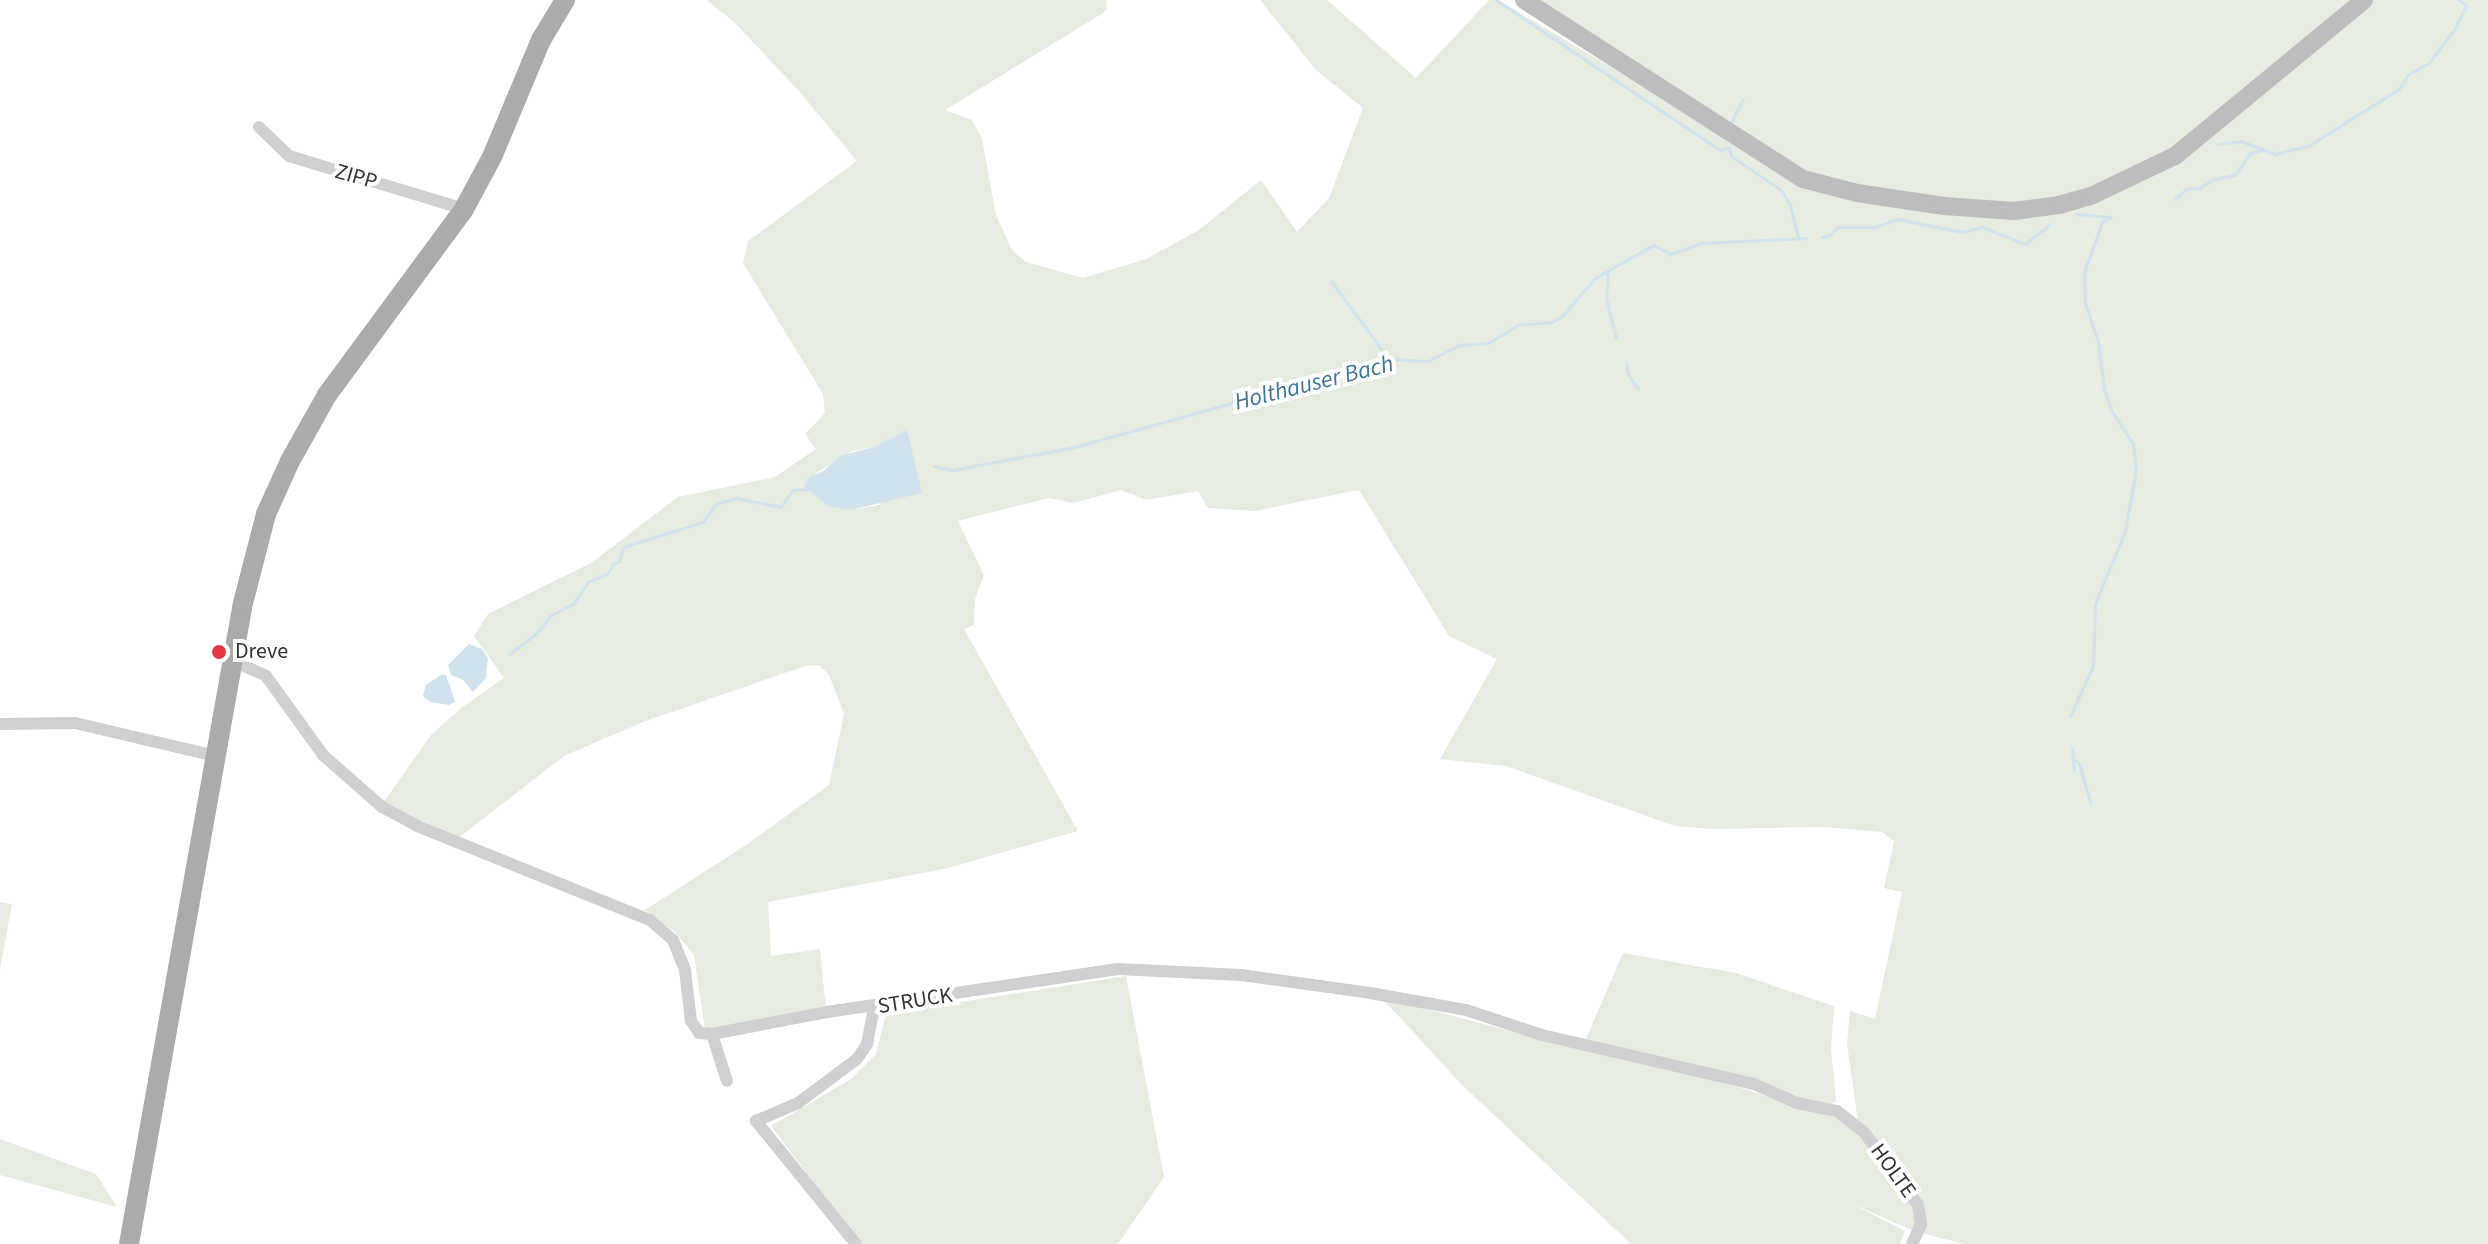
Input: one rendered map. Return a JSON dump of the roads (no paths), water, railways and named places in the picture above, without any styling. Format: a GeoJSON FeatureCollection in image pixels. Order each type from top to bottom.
{"type":"FeatureCollection","features":[{"type":"Feature","properties":{"kind":"main road"},"geometry":{"type":"LineString","coordinates":[[129,1244],[233,661],[254,555],[266,514],[290,461],[327,395],[464,209],[492,157],[541,40],[565,0]]}},
{"type":"Feature","properties":{"kind":"street"},"geometry":{"type":"LineString","coordinates":[[1524,0],[1803,179],[1868,194],[2014,211],[2059,205],[2091,196],[2175,156],[2364,0]]}},
{"type":"Feature","properties":{"kind":"street","name":"ZIPP"},"geometry":{"type":"LineString","coordinates":[[259,127],[289,156],[464,209]]}},
{"type":"Feature","properties":{"kind":"street"},"geometry":{"type":"LineString","coordinates":[[233,661],[266,676],[324,756],[382,807],[417,826],[650,920],[673,940],[681,960],[691,1021],[699,1033],[712,1034],[727,1081]]}},
{"type":"Feature","properties":{"kind":"street"},"geometry":{"type":"LineString","coordinates":[[0,724],[75,723],[216,756]]}},
{"type":"Feature","properties":{"kind":"street","name":"STRUCK"},"geometry":{"type":"LineString","coordinates":[[712,1034],[827,1012],[874,1008],[1118,969],[1241,975],[1466,1010],[1542,1035],[1754,1084],[1797,1103],[1837,1111]]}},
{"type":"Feature","properties":{"kind":"street"},"geometry":{"type":"LineString","coordinates":[[856,1244],[756,1121],[798,1103],[857,1059],[867,1044],[874,1008]]}},
{"type":"Feature","properties":{"kind":"street","name":"HOLTE"},"geometry":{"type":"LineString","coordinates":[[1837,1111],[1864,1132],[1918,1205],[1921,1224],[1912,1244]]}},
{"type":"Feature","properties":{"kind":"water"},"geometry":{"type":"Polygon","coordinates":[[[907,430],[922,493],[851,510],[828,506],[804,486],[810,476],[822,472],[842,455],[874,447],[907,430]]]}},
{"type":"Feature","properties":{"kind":"water"},"geometry":{"type":"Polygon","coordinates":[[[469,644],[482,649],[488,658],[486,678],[473,692],[463,680],[451,675],[448,665],[469,644]]]}},
{"type":"Feature","properties":{"kind":"water"},"geometry":{"type":"Polygon","coordinates":[[[446,675],[455,702],[449,705],[430,702],[423,696],[426,685],[446,675]]]}},
{"type":"Feature","properties":{"kind":"waterway"},"geometry":{"type":"LineString","coordinates":[[1496,0],[1720,150],[1729,148],[1731,156],[1781,190],[1790,205],[1798,238]]}},
{"type":"Feature","properties":{"kind":"waterway","name":"Holthauser Bach"},"geometry":{"type":"LineString","coordinates":[[2218,144],[2241,141],[2275,154],[2308,146],[2399,89],[2408,74],[2428,64],[2455,28],[2466,5],[2459,0]]}},
{"type":"Feature","properties":{"kind":"waterway"},"geometry":{"type":"LineString","coordinates":[[1730,125],[1742,100]]}},
{"type":"Feature","properties":{"kind":"waterway"},"geometry":{"type":"LineString","coordinates":[[2175,199],[2186,189],[2199,188],[2214,179],[2235,175],[2250,153],[2263,150]]}},
{"type":"Feature","properties":{"kind":"waterway","name":"Holthauser Bach"},"geometry":{"type":"LineString","coordinates":[[2077,214],[2111,217]]}},
{"type":"Feature","properties":{"kind":"waterway"},"geometry":{"type":"LineString","coordinates":[[2070,716],[2093,666],[2095,604],[2125,531],[2136,469],[2133,444],[2111,410],[2104,389],[2098,342],[2085,303],[2084,272],[2102,222],[2111,217]]}},
{"type":"Feature","properties":{"kind":"waterway","name":"Holthauser Bach"},"geometry":{"type":"LineString","coordinates":[[1822,237],[1830,235],[1838,227],[1875,227],[1898,219],[1962,232],[1982,227],[2025,244],[2049,225]]}},
{"type":"Feature","properties":{"kind":"waterway","name":"Holthauser Bach"},"geometry":{"type":"LineString","coordinates":[[934,466],[952,470],[1075,447],[1389,359],[1428,361],[1459,345],[1488,343],[1518,325],[1552,322],[1562,316],[1595,278],[1653,245],[1671,254],[1701,243],[1806,238]]}},
{"type":"Feature","properties":{"kind":"waterway"},"geometry":{"type":"LineString","coordinates":[[1608,273],[1606,297],[1616,339]]}},
{"type":"Feature","properties":{"kind":"waterway"},"geometry":{"type":"LineString","coordinates":[[1331,281],[1388,358]]}},
{"type":"Feature","properties":{"kind":"waterway"},"geometry":{"type":"LineString","coordinates":[[1626,362],[1628,375],[1638,389]]}},
{"type":"Feature","properties":{"kind":"waterway","name":"Holthauser Bach"},"geometry":{"type":"LineString","coordinates":[[509,654],[536,634],[551,615],[573,604],[588,582],[608,573],[619,561],[623,547],[703,522],[716,504],[736,498],[781,507],[792,490],[809,489]]}},
{"type":"Feature","properties":{"kind":"waterway"},"geometry":{"type":"LineString","coordinates":[[2072,748],[2074,771]]}},
{"type":"Feature","properties":{"kind":"waterway"},"geometry":{"type":"LineString","coordinates":[[2073,759],[2079,763],[2090,802]]}},
{"type":"Feature","properties":{"kind":"place","name":"Dreve"},"geometry":{"type":"Point","coordinates":[219,652]}}]}
